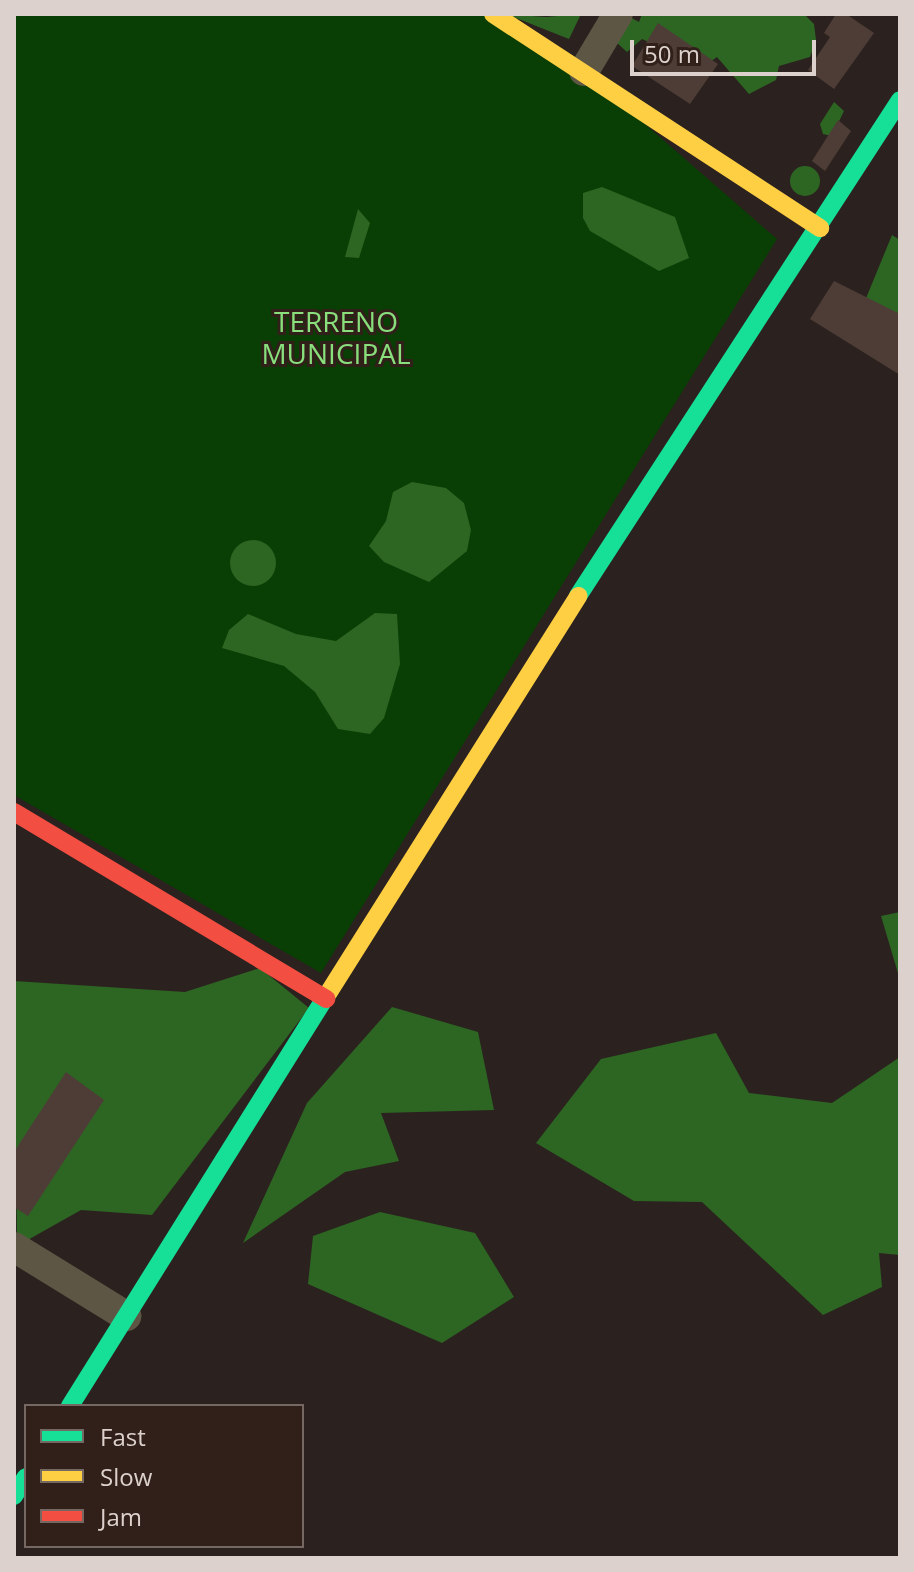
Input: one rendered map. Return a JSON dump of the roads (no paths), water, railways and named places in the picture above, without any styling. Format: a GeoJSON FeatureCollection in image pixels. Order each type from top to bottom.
{"type":"FeatureCollection","features":[{"type":"Feature","properties":{"kind":"street"},"geometry":{"type":"LineString","coordinates":[[493,14],[820,228]]}},
{"type":"Feature","properties":{"kind":"street"},"geometry":{"type":"LineString","coordinates":[[584,71],[618,14]]}},
{"type":"Feature","properties":{"kind":"street"},"geometry":{"type":"LineString","coordinates":[[71,1404],[579,594],[820,228],[900,100]]}},
{"type":"Feature","properties":{"kind":"street"},"geometry":{"type":"LineString","coordinates":[[14,812],[326,999]]}},
{"type":"Feature","properties":{"kind":"street"},"geometry":{"type":"LineString","coordinates":[[14,1247],[126,1316]]}},
{"type":"Feature","properties":{"kind":"park label","name":"TERRENO MUNICIPAL"},"geometry":{"type":"Point","coordinates":[336,337]}}]}
